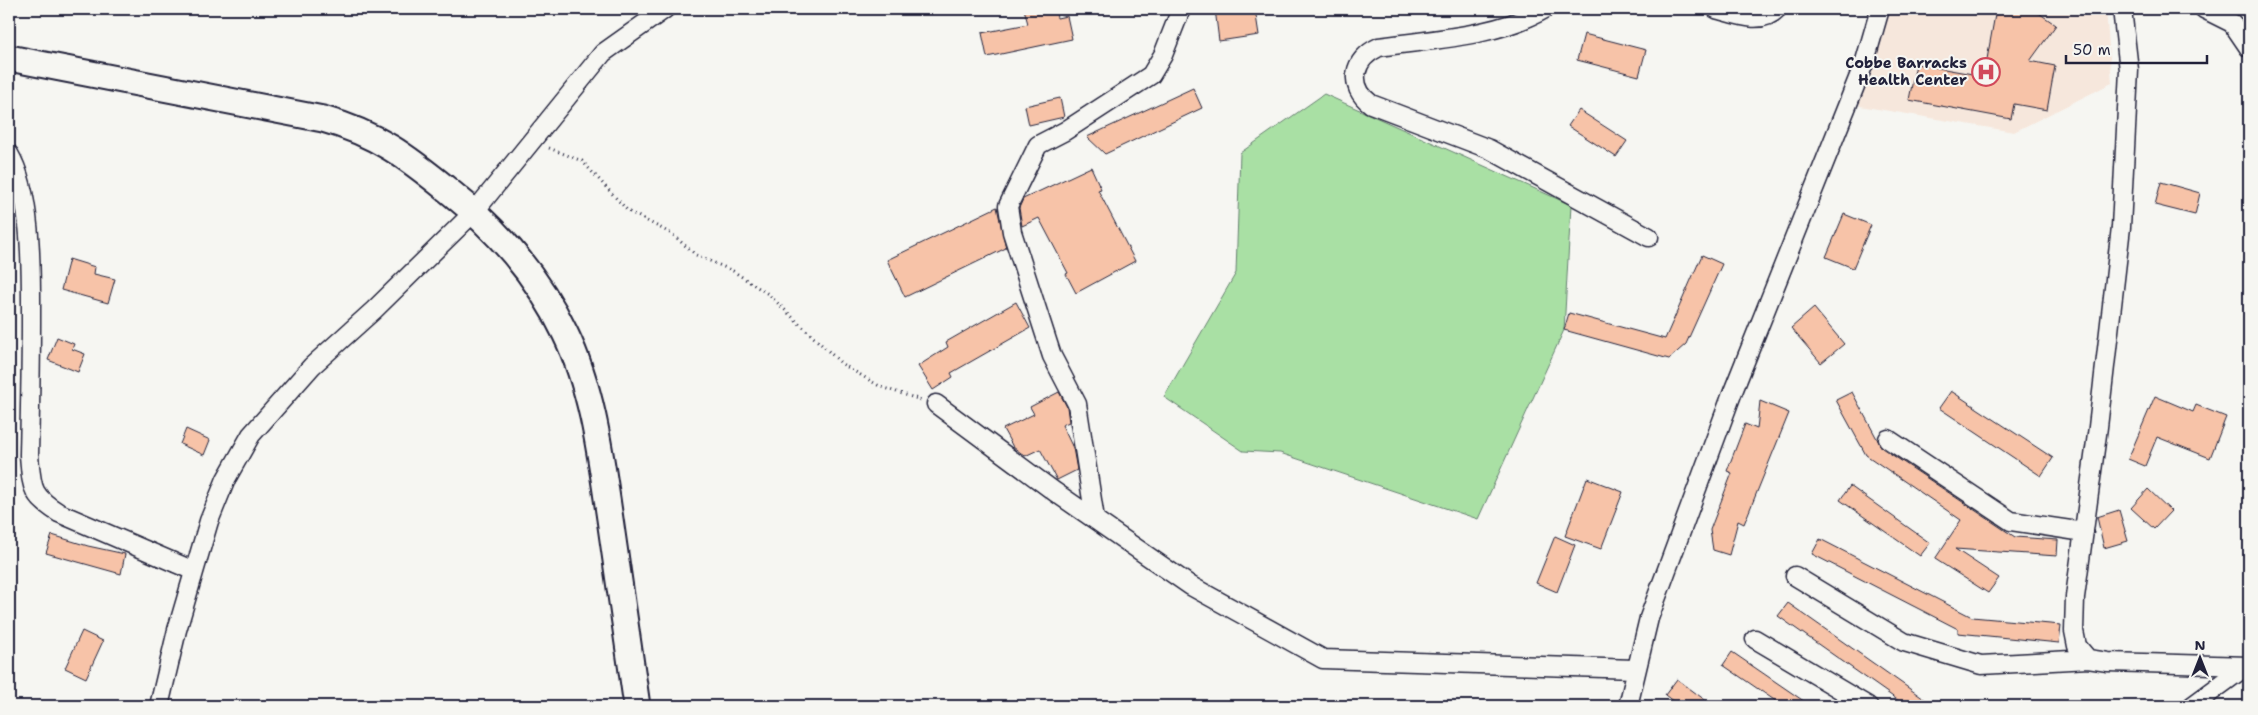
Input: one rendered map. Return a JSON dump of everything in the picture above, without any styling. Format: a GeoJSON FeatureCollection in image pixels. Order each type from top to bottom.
{"type":"FeatureCollection","features":[{"type":"Feature","properties":{"kind":"main road"},"geometry":{"type":"LineString","coordinates":[[9,58],[323,119],[354,128],[382,142],[415,164],[475,212],[507,244],[536,280],[566,334],[587,393],[600,449],[637,706]]}},
{"type":"Feature","properties":{"kind":"street"},"geometry":{"type":"LineString","coordinates":[[159,706],[209,521],[226,479],[251,435],[312,366],[381,304],[475,212],[530,141],[603,53],[665,9]]}},
{"type":"Feature","properties":{"kind":"street"},"geometry":{"type":"LineString","coordinates":[[1095,519],[1077,404],[1052,356],[1012,232],[1008,206],[1038,145],[1066,131],[1151,75],[1163,55],[1181,9]]}},
{"type":"Feature","properties":{"kind":"street"},"geometry":{"type":"LineString","coordinates":[[1544,9],[1534,15],[1486,31],[1379,47],[1366,53],[1358,64],[1355,84],[1361,97],[1371,104],[1489,149],[1649,237]]}},
{"type":"Feature","properties":{"kind":"street"},"geometry":{"type":"LineString","coordinates":[[1716,9],[1742,16],[1761,18],[1777,9]]}},
{"type":"Feature","properties":{"kind":"street"},"geometry":{"type":"LineString","coordinates":[[1628,706],[1635,669],[1656,599],[1732,394],[1865,61],[1880,9]]}},
{"type":"Feature","properties":{"kind":"street"},"geometry":{"type":"LineString","coordinates":[[2088,659],[2077,646],[2074,631],[2075,597],[2121,227],[2129,70],[2122,9]]}},
{"type":"Feature","properties":{"kind":"street"},"geometry":{"type":"LineString","coordinates":[[2204,9],[2232,23],[2249,48]]}},
{"type":"Feature","properties":{"kind":"street"},"geometry":{"type":"LineString","coordinates":[[9,154],[14,162],[21,190],[27,222],[31,262],[29,455],[31,483],[41,502],[59,513],[194,571]]}},
{"type":"Feature","properties":{"kind":"street"},"geometry":{"type":"LineString","coordinates":[[936,404],[1190,586],[1323,659],[1635,669]]}},
{"type":"Feature","properties":{"kind":"street"},"geometry":{"type":"LineString","coordinates":[[1888,440],[2012,521],[2084,532]]}},
{"type":"Feature","properties":{"kind":"street"},"geometry":{"type":"LineString","coordinates":[[1794,576],[1904,642],[1981,665],[2088,659],[2108,662],[2247,666]]}},
{"type":"Feature","properties":{"kind":"street"},"geometry":{"type":"LineString","coordinates":[[1755,639],[1868,706]]}},
{"type":"Feature","properties":{"kind":"street"},"geometry":{"type":"LineString","coordinates":[[2192,706],[2247,666]]}},
{"type":"Feature","properties":{"kind":"path"},"geometry":{"type":"LineString","coordinates":[[530,141],[582,161],[628,211],[672,234],[696,255],[733,271],[768,294],[842,364],[881,387],[936,404]]}},
{"type":"Feature","properties":{"kind":"shaded area","name":"Cobbe Barracks Health Center"},"geometry":{"type":"Polygon","coordinates":[[[1880,9],[2106,9],[2112,83],[2014,132],[1860,106],[1854,89],[1880,9]]]}},
{"type":"Feature","properties":{"kind":"green space"},"geometry":{"type":"Polygon","coordinates":[[[1324,94],[1571,205],[1564,330],[1478,519],[1280,453],[1243,451],[1164,397],[1236,273],[1240,153],[1324,94]]]}},
{"type":"Feature","properties":{"kind":"building"},"geometry":{"type":"Polygon","coordinates":[[[1024,9],[1055,9],[1057,18],[1067,16],[1072,39],[987,57],[982,33],[1028,24],[1024,9]]]}},
{"type":"Feature","properties":{"kind":"building"},"geometry":{"type":"Polygon","coordinates":[[[1215,9],[1255,9],[1259,35],[1219,41],[1215,9]]]}},
{"type":"Feature","properties":{"kind":"building"},"geometry":{"type":"Polygon","coordinates":[[[1996,9],[2033,9],[2056,25],[2030,61],[2055,66],[2047,110],[2014,104],[2011,119],[1909,100],[1916,64],[1984,76],[1996,9]]]}},
{"type":"Feature","properties":{"kind":"building"},"geometry":{"type":"Polygon","coordinates":[[[1584,34],[1646,50],[1639,76],[1577,60],[1584,34]]]}},
{"type":"Feature","properties":{"kind":"building"},"geometry":{"type":"Polygon","coordinates":[[[1193,88],[1202,108],[1105,154],[1087,137],[1193,88]]]}},
{"type":"Feature","properties":{"kind":"building"},"geometry":{"type":"Polygon","coordinates":[[[1060,98],[1064,117],[1029,125],[1025,106],[1060,98]]]}},
{"type":"Feature","properties":{"kind":"building"},"geometry":{"type":"Polygon","coordinates":[[[1579,110],[1627,141],[1616,157],[1568,126],[1579,110]]]}},
{"type":"Feature","properties":{"kind":"building"},"geometry":{"type":"Polygon","coordinates":[[[1091,167],[1101,189],[1098,190],[1135,261],[1076,293],[1066,274],[1068,273],[1039,218],[1022,226],[1019,208],[1023,199],[1091,167]]]}},
{"type":"Feature","properties":{"kind":"building"},"geometry":{"type":"Polygon","coordinates":[[[2161,182],[2200,193],[2195,215],[2155,205],[2161,182]]]}},
{"type":"Feature","properties":{"kind":"building"},"geometry":{"type":"Polygon","coordinates":[[[997,207],[1006,248],[905,297],[887,260],[997,207]]]}},
{"type":"Feature","properties":{"kind":"building"},"geometry":{"type":"Polygon","coordinates":[[[1844,214],[1871,225],[1853,268],[1826,257],[1844,214]]]}},
{"type":"Feature","properties":{"kind":"building"},"geometry":{"type":"Polygon","coordinates":[[[1702,255],[1722,264],[1686,344],[1669,359],[1564,330],[1569,313],[1665,339],[1702,255]]]}},
{"type":"Feature","properties":{"kind":"building"},"geometry":{"type":"Polygon","coordinates":[[[69,259],[95,267],[94,274],[115,279],[108,303],[61,290],[69,259]]]}},
{"type":"Feature","properties":{"kind":"building"},"geometry":{"type":"Polygon","coordinates":[[[1016,302],[1030,328],[951,373],[953,377],[933,390],[918,366],[948,347],[946,342],[1016,302]]]}},
{"type":"Feature","properties":{"kind":"building"},"geometry":{"type":"Polygon","coordinates":[[[1814,308],[1844,344],[1821,363],[1791,328],[1814,308]]]}},
{"type":"Feature","properties":{"kind":"building"},"geometry":{"type":"Polygon","coordinates":[[[57,337],[74,344],[72,349],[85,354],[78,372],[48,360],[57,337]]]}},
{"type":"Feature","properties":{"kind":"building"},"geometry":{"type":"Polygon","coordinates":[[[1951,391],[2053,458],[2041,476],[1939,408],[1951,391]]]}},
{"type":"Feature","properties":{"kind":"building"},"geometry":{"type":"Polygon","coordinates":[[[1059,392],[1067,407],[1069,422],[1062,425],[1073,448],[1077,470],[1057,480],[1040,449],[1025,456],[1013,447],[1003,429],[1034,414],[1030,407],[1059,392]]]}},
{"type":"Feature","properties":{"kind":"building"},"geometry":{"type":"Polygon","coordinates":[[[1852,392],[1882,448],[2015,537],[2058,540],[2057,556],[1955,549],[1999,578],[1988,593],[1935,559],[1961,520],[1866,455],[1836,400],[1852,392]]]}},
{"type":"Feature","properties":{"kind":"building"},"geometry":{"type":"Polygon","coordinates":[[[2155,396],[2193,412],[2196,405],[2226,417],[2210,458],[2157,437],[2145,466],[2128,459],[2155,396]]]}},
{"type":"Feature","properties":{"kind":"building"},"geometry":{"type":"Polygon","coordinates":[[[1760,401],[1789,413],[1744,524],[1738,521],[1729,555],[1713,550],[1710,530],[1732,473],[1727,471],[1745,424],[1757,429],[1760,401]]]}},
{"type":"Feature","properties":{"kind":"building"},"geometry":{"type":"Polygon","coordinates":[[[186,429],[210,440],[204,455],[180,444],[186,429]]]}},
{"type":"Feature","properties":{"kind":"building"},"geometry":{"type":"Polygon","coordinates":[[[1587,478],[1623,492],[1601,549],[1565,536],[1587,478]]]}},
{"type":"Feature","properties":{"kind":"building"},"geometry":{"type":"Polygon","coordinates":[[[1850,486],[1930,543],[1920,556],[1840,500],[1850,486]]]}},
{"type":"Feature","properties":{"kind":"building"},"geometry":{"type":"Polygon","coordinates":[[[2148,489],[2171,511],[2154,529],[2131,508],[2148,489]]]}},
{"type":"Feature","properties":{"kind":"building"},"geometry":{"type":"Polygon","coordinates":[[[2119,510],[2128,541],[2104,548],[2097,517],[2119,510]]]}},
{"type":"Feature","properties":{"kind":"building"},"geometry":{"type":"Polygon","coordinates":[[[52,535],[88,546],[125,554],[121,574],[46,553],[52,535]]]}},
{"type":"Feature","properties":{"kind":"building"},"geometry":{"type":"Polygon","coordinates":[[[1555,536],[1575,545],[1557,592],[1536,583],[1555,536]]]}},
{"type":"Feature","properties":{"kind":"building"},"geometry":{"type":"Polygon","coordinates":[[[1820,539],[1972,617],[2061,625],[2059,643],[1958,633],[1958,629],[1812,554],[1820,539]]]}},
{"type":"Feature","properties":{"kind":"building"},"geometry":{"type":"Polygon","coordinates":[[[1788,603],[1934,706],[1906,706],[1778,616],[1788,603]]]}},
{"type":"Feature","properties":{"kind":"building"},"geometry":{"type":"Polygon","coordinates":[[[82,631],[103,641],[86,678],[65,668],[82,631]]]}},
{"type":"Feature","properties":{"kind":"building"},"geometry":{"type":"Polygon","coordinates":[[[1732,652],[1811,706],[1783,706],[1723,665],[1732,652]]]}},
{"type":"Feature","properties":{"kind":"building"},"geometry":{"type":"Polygon","coordinates":[[[1677,679],[1713,706],[1679,706],[1665,695],[1677,679]]]}},
{"type":"Feature","properties":{"kind":"place","name":"Cobbe Barracks Health Center"},"geometry":{"type":"Point","coordinates":[1986,72]}}]}
